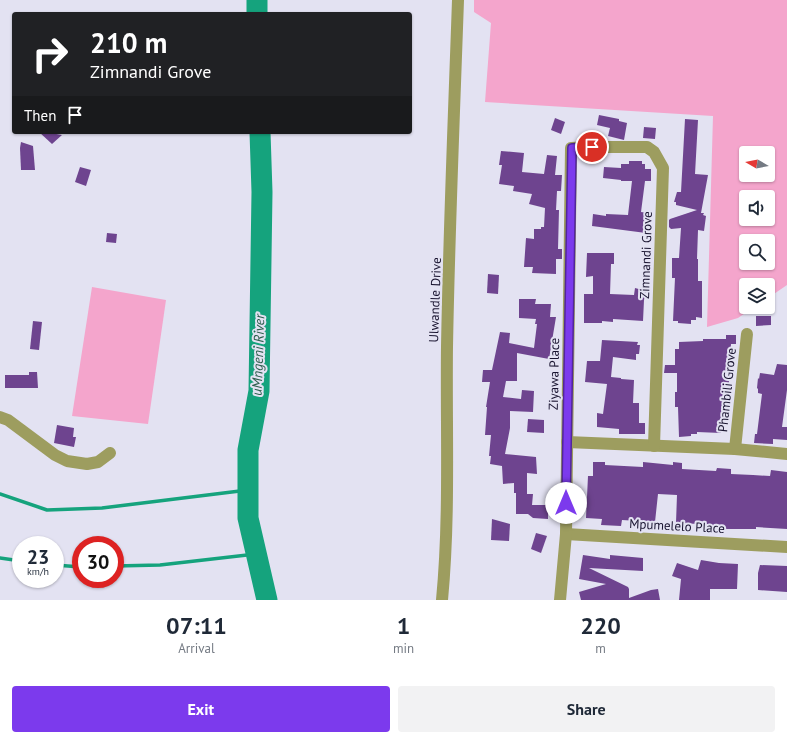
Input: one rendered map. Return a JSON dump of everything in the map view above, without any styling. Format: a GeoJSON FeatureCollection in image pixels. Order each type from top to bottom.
{"type":"FeatureCollection","features":[{"type":"Feature","properties":{"kind":"street","name":"Ulwandle Drive"},"geometry":{"type":"LineString","coordinates":[[442,600],[447,516],[447,348],[458,0]]}},
{"type":"Feature","properties":{"kind":"street","name":"Zimnandi Grove"},"geometry":{"type":"LineString","coordinates":[[572,148],[647,147],[654,152],[663,168],[654,446]]}},
{"type":"Feature","properties":{"kind":"street","name":"Ziyawa Place"},"geometry":{"type":"LineString","coordinates":[[560,600],[566,534],[572,148]]}},
{"type":"Feature","properties":{"kind":"street","name":"Phambili Grove"},"geometry":{"type":"LineString","coordinates":[[735,449],[747,334]]}},
{"type":"Feature","properties":{"kind":"street"},"geometry":{"type":"LineString","coordinates":[[0,417],[8,420],[55,455],[68,461],[87,464],[98,462],[110,453]]}},
{"type":"Feature","properties":{"kind":"street"},"geometry":{"type":"LineString","coordinates":[[567,442],[735,449],[787,454]]}},
{"type":"Feature","properties":{"kind":"street","name":"Mpumelelo Place"},"geometry":{"type":"LineString","coordinates":[[566,534],[787,547]]}},
{"type":"Feature","properties":{"kind":"shaded area"},"geometry":{"type":"Polygon","coordinates":[[[474,0],[787,0],[787,285],[775,293],[775,278],[739,278],[739,314],[744,314],[738,318],[707,327],[713,116],[485,102],[491,23],[474,12],[474,0]]]}},
{"type":"Feature","properties":{"kind":"shaded area"},"geometry":{"type":"Polygon","coordinates":[[[92,287],[166,300],[148,424],[72,416],[92,287]]]}},
{"type":"Feature","properties":{"kind":"building"},"geometry":{"type":"Polygon","coordinates":[[[599,115],[619,119],[619,121],[627,123],[624,140],[608,136],[610,128],[597,125],[599,115]]]}},
{"type":"Feature","properties":{"kind":"building"},"geometry":{"type":"Polygon","coordinates":[[[555,118],[565,122],[561,134],[551,130],[555,118]]]}},
{"type":"Feature","properties":{"kind":"building"},"geometry":{"type":"Polygon","coordinates":[[[685,119],[698,120],[695,174],[708,175],[701,213],[704,213],[703,215],[706,216],[704,231],[698,230],[698,281],[702,281],[702,318],[696,317],[696,320],[691,320],[691,324],[673,321],[675,278],[672,278],[672,258],[679,258],[681,228],[671,229],[669,227],[670,219],[697,210],[676,205],[676,202],[674,202],[677,192],[681,192],[685,119]]]}},
{"type":"Feature","properties":{"kind":"building"},"geometry":{"type":"Polygon","coordinates":[[[644,127],[656,128],[655,139],[643,138],[644,127]]]}},
{"type":"Feature","properties":{"kind":"building"},"geometry":{"type":"Polygon","coordinates":[[[41,134],[62,135],[52,144],[41,134]]]}},
{"type":"Feature","properties":{"kind":"building"},"geometry":{"type":"Polygon","coordinates":[[[21,142],[33,146],[35,170],[21,170],[21,142]]]}},
{"type":"Feature","properties":{"kind":"building"},"geometry":{"type":"Polygon","coordinates":[[[501,151],[524,153],[522,172],[544,174],[547,155],[557,156],[555,175],[562,175],[561,191],[557,191],[556,210],[559,210],[558,249],[562,249],[562,259],[556,259],[556,274],[532,273],[533,267],[524,267],[526,238],[534,239],[534,229],[541,229],[541,227],[544,227],[545,208],[529,204],[532,194],[513,191],[514,186],[499,184],[502,165],[499,165],[501,151]]]}},
{"type":"Feature","properties":{"kind":"building"},"geometry":{"type":"Polygon","coordinates":[[[629,161],[642,161],[642,164],[645,164],[645,169],[651,169],[651,181],[645,181],[641,212],[649,213],[646,233],[592,226],[593,214],[606,216],[606,214],[628,215],[632,181],[603,178],[604,167],[621,168],[621,164],[629,164],[629,161]]]}},
{"type":"Feature","properties":{"kind":"building"},"geometry":{"type":"Polygon","coordinates":[[[80,167],[91,170],[86,186],[75,182],[80,167]]]}},
{"type":"Feature","properties":{"kind":"building"},"geometry":{"type":"Polygon","coordinates":[[[107,233],[117,234],[116,243],[106,242],[107,233]]]}},
{"type":"Feature","properties":{"kind":"building"},"geometry":{"type":"Polygon","coordinates":[[[587,253],[614,253],[614,264],[611,264],[610,294],[634,295],[635,288],[646,291],[643,321],[613,319],[613,322],[602,321],[602,323],[584,323],[584,294],[593,294],[593,276],[586,277],[587,253]]]}},
{"type":"Feature","properties":{"kind":"building"},"geometry":{"type":"Polygon","coordinates":[[[488,274],[499,275],[498,294],[487,293],[488,274]]]}},
{"type":"Feature","properties":{"kind":"building"},"geometry":{"type":"Polygon","coordinates":[[[519,299],[536,299],[535,304],[551,304],[550,317],[556,317],[549,359],[517,353],[517,381],[506,381],[503,397],[521,399],[522,390],[534,391],[533,412],[510,411],[510,428],[505,454],[536,457],[537,474],[527,473],[527,494],[533,494],[532,505],[548,505],[548,519],[533,518],[528,514],[516,514],[516,493],[514,493],[514,483],[503,484],[502,466],[490,464],[491,456],[489,456],[491,435],[485,435],[486,407],[490,382],[482,382],[483,370],[492,370],[500,332],[510,333],[509,343],[534,348],[537,324],[535,324],[536,319],[519,318],[519,299]]]}},
{"type":"Feature","properties":{"kind":"building"},"geometry":{"type":"Polygon","coordinates":[[[756,316],[771,316],[771,325],[756,326],[756,316]]]}},
{"type":"Feature","properties":{"kind":"building"},"geometry":{"type":"Polygon","coordinates":[[[33,321],[42,322],[39,350],[30,349],[33,321]]]}},
{"type":"Feature","properties":{"kind":"building"},"geometry":{"type":"Polygon","coordinates":[[[726,335],[736,335],[736,344],[731,344],[730,360],[728,360],[729,383],[725,383],[721,433],[697,432],[697,434],[691,434],[691,436],[679,437],[678,407],[675,407],[677,373],[664,373],[665,365],[675,365],[675,349],[679,349],[679,342],[703,341],[703,339],[726,339],[726,335]]]}},
{"type":"Feature","properties":{"kind":"building"},"geometry":{"type":"Polygon","coordinates":[[[602,340],[638,342],[637,345],[640,345],[639,354],[636,354],[636,360],[613,357],[611,377],[634,380],[633,403],[639,403],[639,423],[645,423],[645,434],[619,434],[619,429],[597,427],[597,413],[603,414],[607,384],[585,382],[587,361],[600,361],[602,340]]]}},
{"type":"Feature","properties":{"kind":"building"},"geometry":{"type":"Polygon","coordinates":[[[777,364],[787,365],[787,390],[782,427],[787,427],[787,440],[773,439],[773,444],[754,443],[755,434],[757,434],[762,394],[758,393],[758,378],[759,379],[760,373],[774,375],[777,364]]]}},
{"type":"Feature","properties":{"kind":"building"},"geometry":{"type":"Polygon","coordinates":[[[29,372],[37,372],[38,388],[5,388],[5,375],[29,375],[29,372]]]}},
{"type":"Feature","properties":{"kind":"building"},"geometry":{"type":"Polygon","coordinates":[[[528,419],[544,420],[544,433],[527,432],[528,419]]]}},
{"type":"Feature","properties":{"kind":"building"},"geometry":{"type":"Polygon","coordinates":[[[57,425],[74,428],[73,437],[76,437],[74,447],[54,443],[57,425]]]}},
{"type":"Feature","properties":{"kind":"building"},"geometry":{"type":"Polygon","coordinates":[[[593,462],[605,462],[605,465],[643,467],[643,462],[673,465],[673,462],[682,463],[682,469],[716,471],[717,468],[731,469],[731,474],[770,476],[771,470],[787,472],[787,529],[756,527],[756,529],[723,529],[723,527],[700,527],[700,524],[676,523],[677,495],[658,494],[655,522],[622,520],[621,526],[601,525],[602,519],[586,518],[588,476],[593,476],[593,462]]]}},
{"type":"Feature","properties":{"kind":"building"},"geometry":{"type":"Polygon","coordinates":[[[492,519],[510,524],[509,541],[491,540],[492,519]]]}},
{"type":"Feature","properties":{"kind":"building"},"geometry":{"type":"Polygon","coordinates":[[[536,533],[547,536],[541,553],[531,549],[536,533]]]}},
{"type":"Feature","properties":{"kind":"building"},"geometry":{"type":"Polygon","coordinates":[[[583,555],[610,559],[610,555],[643,558],[643,571],[589,568],[628,587],[629,598],[658,589],[660,600],[581,600],[579,592],[606,584],[579,579],[583,555]]]}},
{"type":"Feature","properties":{"kind":"building"},"geometry":{"type":"Polygon","coordinates":[[[701,560],[738,564],[737,589],[710,589],[710,600],[679,600],[681,579],[672,576],[677,563],[698,570],[701,560]]]}},
{"type":"Feature","properties":{"kind":"building"},"geometry":{"type":"Polygon","coordinates":[[[760,565],[787,566],[787,592],[758,590],[758,573],[760,565]]]}},
{"type":"Feature","properties":{"kind":"waterway","name":"uMngeni River"},"geometry":{"type":"LineString","coordinates":[[257,0],[257,12]]}},
{"type":"Feature","properties":{"kind":"waterway","name":"uMngeni River"},"geometry":{"type":"LineString","coordinates":[[260,134],[262,192],[259,391],[248,450],[248,518],[267,600]]}},
{"type":"Feature","properties":{"kind":"waterway"},"geometry":{"type":"LineString","coordinates":[[0,494],[47,510],[102,508],[248,490]]}},
{"type":"Feature","properties":{"kind":"waterway"},"geometry":{"type":"LineString","coordinates":[[124,566],[160,565],[256,554]]}},
{"type":"Feature","properties":{"kind":"waterway"},"geometry":{"type":"LineString","coordinates":[[0,558],[12,560]]}},
{"type":"Feature","properties":{"kind":"waterway"},"geometry":{"type":"LineString","coordinates":[[64,566],[72,566]]}},
{"type":"Feature","properties":{"kind":"route"},"geometry":{"type":"LineString","coordinates":[[566,503],[572,148],[592,147]]}}]}
